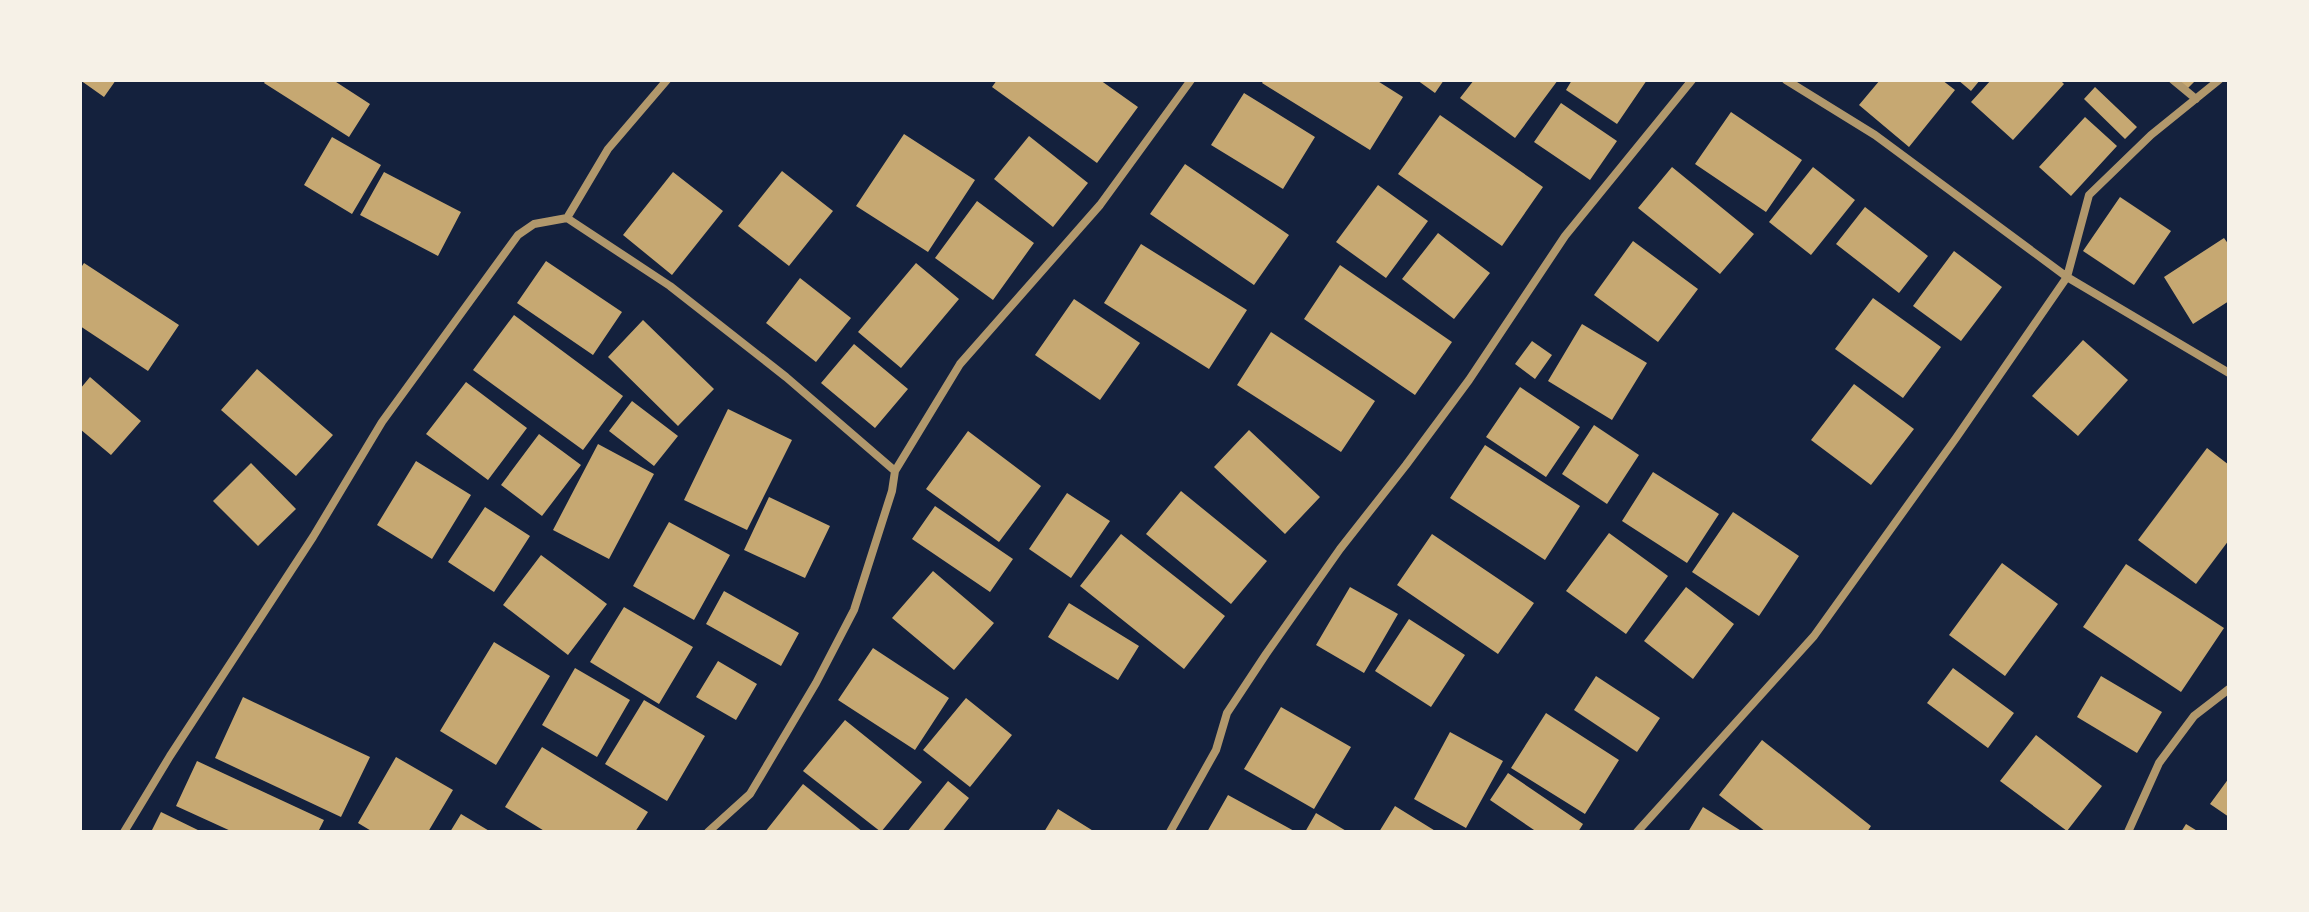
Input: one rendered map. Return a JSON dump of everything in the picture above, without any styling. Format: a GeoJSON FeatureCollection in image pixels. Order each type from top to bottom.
{"type":"FeatureCollection","features":[{"type":"Feature","properties":{"kind":"street"},"geometry":{"type":"LineString","coordinates":[[567,218],[608,149],[667,80]]}},
{"type":"Feature","properties":{"kind":"street"},"geometry":{"type":"LineString","coordinates":[[708,832],[750,794],[829,659],[854,610],[892,491],[895,471],[960,364],[1100,205],[1191,80]]}},
{"type":"Feature","properties":{"kind":"street"},"geometry":{"type":"LineString","coordinates":[[1170,832],[1216,750],[1227,713],[1274,642],[1340,549],[1469,380],[1565,236],[1692,80]]}},
{"type":"Feature","properties":{"kind":"street"},"geometry":{"type":"LineString","coordinates":[[1786,80],[1875,135],[2067,277],[2229,373]]}},
{"type":"Feature","properties":{"kind":"street"},"geometry":{"type":"LineString","coordinates":[[2173,80],[2196,99]]}},
{"type":"Feature","properties":{"kind":"street"},"geometry":{"type":"LineString","coordinates":[[1637,832],[1814,636],[1956,438],[2067,277],[2089,195],[2151,135],[2219,80]]}},
{"type":"Feature","properties":{"kind":"street"},"geometry":{"type":"LineString","coordinates":[[124,832],[313,537],[382,422],[518,235],[534,224],[567,218],[670,286],[786,377],[895,471]]}},
{"type":"Feature","properties":{"kind":"street"},"geometry":{"type":"LineString","coordinates":[[2128,832],[2159,763],[2194,716],[2229,689]]}},
{"type":"Feature","properties":{"kind":"building"},"geometry":{"type":"Polygon","coordinates":[[[80,80],[116,80],[104,97],[80,80]]]}},
{"type":"Feature","properties":{"kind":"building"},"geometry":{"type":"Polygon","coordinates":[[[266,80],[333,80],[370,104],[349,137],[264,83],[266,80]]]}},
{"type":"Feature","properties":{"kind":"building"},"geometry":{"type":"Polygon","coordinates":[[[997,80],[1100,80],[1138,107],[1097,163],[992,87],[997,80]]]}},
{"type":"Feature","properties":{"kind":"building"},"geometry":{"type":"Polygon","coordinates":[[[1264,80],[1376,80],[1403,97],[1370,150],[1262,83],[1264,80]]]}},
{"type":"Feature","properties":{"kind":"building"},"geometry":{"type":"Polygon","coordinates":[[[1417,80],[1444,80],[1435,93],[1417,80]]]}},
{"type":"Feature","properties":{"kind":"building"},"geometry":{"type":"Polygon","coordinates":[[[1474,80],[1558,80],[1515,138],[1460,98],[1474,80]]]}},
{"type":"Feature","properties":{"kind":"building"},"geometry":{"type":"Polygon","coordinates":[[[1572,80],[1647,80],[1617,124],[1566,90],[1572,80]]]}},
{"type":"Feature","properties":{"kind":"building"},"geometry":{"type":"Polygon","coordinates":[[[1880,80],[1942,80],[1955,90],[1909,147],[1859,105],[1880,80]]]}},
{"type":"Feature","properties":{"kind":"building"},"geometry":{"type":"Polygon","coordinates":[[[1958,80],[1980,80],[1971,91],[1958,80]]]}},
{"type":"Feature","properties":{"kind":"building"},"geometry":{"type":"Polygon","coordinates":[[[1991,80],[2060,80],[2064,84],[2013,140],[1971,102],[1991,80]]]}},
{"type":"Feature","properties":{"kind":"building"},"geometry":{"type":"Polygon","coordinates":[[[2178,80],[2196,80],[2187,89],[2178,80]]]}},
{"type":"Feature","properties":{"kind":"building"},"geometry":{"type":"Polygon","coordinates":[[[2095,87],[2137,127],[2125,139],[2084,99],[2095,87]]]}},
{"type":"Feature","properties":{"kind":"building"},"geometry":{"type":"Polygon","coordinates":[[[1244,93],[1315,137],[1283,189],[1211,145],[1244,93]]]}},
{"type":"Feature","properties":{"kind":"building"},"geometry":{"type":"Polygon","coordinates":[[[1561,103],[1617,141],[1590,180],[1534,142],[1561,103]]]}},
{"type":"Feature","properties":{"kind":"building"},"geometry":{"type":"Polygon","coordinates":[[[1731,112],[1802,160],[1766,212],[1695,164],[1731,112]]]}},
{"type":"Feature","properties":{"kind":"building"},"geometry":{"type":"Polygon","coordinates":[[[1440,115],[1543,187],[1502,246],[1398,174],[1440,115]]]}},
{"type":"Feature","properties":{"kind":"building"},"geometry":{"type":"Polygon","coordinates":[[[2085,117],[2117,146],[2071,196],[2039,167],[2085,117]]]}},
{"type":"Feature","properties":{"kind":"building"},"geometry":{"type":"Polygon","coordinates":[[[904,134],[975,180],[928,252],[856,206],[904,134]]]}},
{"type":"Feature","properties":{"kind":"building"},"geometry":{"type":"Polygon","coordinates":[[[1029,136],[1088,183],[1053,227],[994,179],[1029,136]]]}},
{"type":"Feature","properties":{"kind":"building"},"geometry":{"type":"Polygon","coordinates":[[[332,137],[381,165],[352,214],[304,185],[332,137]]]}},
{"type":"Feature","properties":{"kind":"building"},"geometry":{"type":"Polygon","coordinates":[[[1185,164],[1289,235],[1254,285],[1150,214],[1185,164]]]}},
{"type":"Feature","properties":{"kind":"building"},"geometry":{"type":"Polygon","coordinates":[[[1672,167],[1754,234],[1720,274],[1638,208],[1672,167]]]}},
{"type":"Feature","properties":{"kind":"building"},"geometry":{"type":"Polygon","coordinates":[[[1813,167],[1855,200],[1811,255],[1769,222],[1813,167]]]}},
{"type":"Feature","properties":{"kind":"building"},"geometry":{"type":"Polygon","coordinates":[[[782,171],[833,211],[789,266],[738,226],[782,171]]]}},
{"type":"Feature","properties":{"kind":"building"},"geometry":{"type":"Polygon","coordinates":[[[384,172],[461,212],[438,256],[360,215],[384,172]]]}},
{"type":"Feature","properties":{"kind":"building"},"geometry":{"type":"Polygon","coordinates":[[[673,172],[723,211],[672,275],[623,235],[673,172]]]}},
{"type":"Feature","properties":{"kind":"building"},"geometry":{"type":"Polygon","coordinates":[[[1378,185],[1428,221],[1386,278],[1336,242],[1378,185]]]}},
{"type":"Feature","properties":{"kind":"building"},"geometry":{"type":"Polygon","coordinates":[[[2120,197],[2171,231],[2134,285],[2083,251],[2120,197]]]}},
{"type":"Feature","properties":{"kind":"building"},"geometry":{"type":"Polygon","coordinates":[[[977,201],[1034,243],[993,300],[935,258],[977,201]]]}},
{"type":"Feature","properties":{"kind":"building"},"geometry":{"type":"Polygon","coordinates":[[[1865,207],[1928,256],[1899,293],[1836,244],[1865,207]]]}},
{"type":"Feature","properties":{"kind":"building"},"geometry":{"type":"Polygon","coordinates":[[[1438,233],[1490,273],[1454,319],[1402,279],[1438,233]]]}},
{"type":"Feature","properties":{"kind":"building"},"geometry":{"type":"Polygon","coordinates":[[[2224,238],[2229,245],[2229,301],[2193,324],[2164,277],[2224,238]]]}},
{"type":"Feature","properties":{"kind":"building"},"geometry":{"type":"Polygon","coordinates":[[[1633,241],[1698,289],[1658,342],[1594,295],[1633,241]]]}},
{"type":"Feature","properties":{"kind":"building"},"geometry":{"type":"Polygon","coordinates":[[[1141,244],[1247,310],[1209,369],[1104,303],[1141,244]]]}},
{"type":"Feature","properties":{"kind":"building"},"geometry":{"type":"Polygon","coordinates":[[[1954,251],[2002,287],[1961,341],[1913,306],[1954,251]]]}},
{"type":"Feature","properties":{"kind":"building"},"geometry":{"type":"Polygon","coordinates":[[[546,261],[622,312],[593,355],[517,303],[546,261]]]}},
{"type":"Feature","properties":{"kind":"building"},"geometry":{"type":"Polygon","coordinates":[[[84,263],[179,325],[148,371],[80,326],[80,269],[84,263]]]}},
{"type":"Feature","properties":{"kind":"building"},"geometry":{"type":"Polygon","coordinates":[[[916,263],[959,299],[901,368],[858,332],[916,263]]]}},
{"type":"Feature","properties":{"kind":"building"},"geometry":{"type":"Polygon","coordinates":[[[1340,265],[1452,342],[1415,395],[1304,319],[1340,265]]]}},
{"type":"Feature","properties":{"kind":"building"},"geometry":{"type":"Polygon","coordinates":[[[800,278],[851,318],[816,362],[766,323],[800,278]]]}},
{"type":"Feature","properties":{"kind":"building"},"geometry":{"type":"Polygon","coordinates":[[[1873,298],[1941,347],[1903,398],[1835,349],[1873,298]]]}},
{"type":"Feature","properties":{"kind":"building"},"geometry":{"type":"Polygon","coordinates":[[[1074,299],[1140,343],[1100,400],[1035,355],[1074,299]]]}},
{"type":"Feature","properties":{"kind":"building"},"geometry":{"type":"Polygon","coordinates":[[[514,315],[623,396],[583,450],[473,370],[514,315]]]}},
{"type":"Feature","properties":{"kind":"building"},"geometry":{"type":"Polygon","coordinates":[[[643,320],[714,389],[678,426],[608,357],[643,320]]]}},
{"type":"Feature","properties":{"kind":"building"},"geometry":{"type":"Polygon","coordinates":[[[1582,324],[1647,363],[1612,420],[1548,381],[1582,324]]]}},
{"type":"Feature","properties":{"kind":"building"},"geometry":{"type":"Polygon","coordinates":[[[1271,332],[1375,401],[1341,452],[1237,385],[1271,332]]]}},
{"type":"Feature","properties":{"kind":"building"},"geometry":{"type":"Polygon","coordinates":[[[2083,340],[2128,380],[2078,436],[2032,396],[2083,340]]]}},
{"type":"Feature","properties":{"kind":"building"},"geometry":{"type":"Polygon","coordinates":[[[1532,341],[1552,355],[1535,379],[1515,364],[1532,341]]]}},
{"type":"Feature","properties":{"kind":"building"},"geometry":{"type":"Polygon","coordinates":[[[854,344],[908,389],[875,428],[821,383],[854,344]]]}},
{"type":"Feature","properties":{"kind":"building"},"geometry":{"type":"Polygon","coordinates":[[[257,369],[333,435],[296,476],[221,410],[257,369]]]}},
{"type":"Feature","properties":{"kind":"building"},"geometry":{"type":"Polygon","coordinates":[[[90,377],[141,421],[111,455],[80,429],[80,389],[90,377]]]}},
{"type":"Feature","properties":{"kind":"building"},"geometry":{"type":"Polygon","coordinates":[[[466,382],[527,428],[488,480],[426,434],[466,382]]]}},
{"type":"Feature","properties":{"kind":"building"},"geometry":{"type":"Polygon","coordinates":[[[1854,384],[1914,429],[1871,485],[1811,440],[1854,384]]]}},
{"type":"Feature","properties":{"kind":"building"},"geometry":{"type":"Polygon","coordinates":[[[1520,387],[1580,427],[1546,477],[1486,437],[1520,387]]]}},
{"type":"Feature","properties":{"kind":"building"},"geometry":{"type":"Polygon","coordinates":[[[632,401],[678,436],[654,466],[609,431],[632,401]]]}},
{"type":"Feature","properties":{"kind":"building"},"geometry":{"type":"Polygon","coordinates":[[[728,409],[792,440],[747,530],[684,500],[728,409]]]}},
{"type":"Feature","properties":{"kind":"building"},"geometry":{"type":"Polygon","coordinates":[[[1594,425],[1639,455],[1607,504],[1562,474],[1594,425]]]}},
{"type":"Feature","properties":{"kind":"building"},"geometry":{"type":"Polygon","coordinates":[[[1249,430],[1320,497],[1285,534],[1214,467],[1249,430]]]}},
{"type":"Feature","properties":{"kind":"building"},"geometry":{"type":"Polygon","coordinates":[[[968,431],[1041,486],[999,542],[926,489],[968,431]]]}},
{"type":"Feature","properties":{"kind":"building"},"geometry":{"type":"Polygon","coordinates":[[[539,434],[581,465],[542,516],[501,485],[539,434]]]}},
{"type":"Feature","properties":{"kind":"building"},"geometry":{"type":"Polygon","coordinates":[[[598,444],[654,474],[609,559],[553,530],[598,444]]]}},
{"type":"Feature","properties":{"kind":"building"},"geometry":{"type":"Polygon","coordinates":[[[1485,445],[1580,506],[1545,560],[1450,498],[1485,445]]]}},
{"type":"Feature","properties":{"kind":"building"},"geometry":{"type":"Polygon","coordinates":[[[2207,448],[2229,465],[2229,540],[2196,584],[2138,540],[2207,448]]]}},
{"type":"Feature","properties":{"kind":"building"},"geometry":{"type":"Polygon","coordinates":[[[416,461],[471,495],[432,559],[377,525],[416,461]]]}},
{"type":"Feature","properties":{"kind":"building"},"geometry":{"type":"Polygon","coordinates":[[[251,463],[296,509],[258,546],[213,501],[251,463]]]}},
{"type":"Feature","properties":{"kind":"building"},"geometry":{"type":"Polygon","coordinates":[[[1653,472],[1719,514],[1687,563],[1622,521],[1653,472]]]}},
{"type":"Feature","properties":{"kind":"building"},"geometry":{"type":"Polygon","coordinates":[[[1181,491],[1267,561],[1231,604],[1146,534],[1181,491]]]}},
{"type":"Feature","properties":{"kind":"building"},"geometry":{"type":"Polygon","coordinates":[[[1067,493],[1110,521],[1071,578],[1029,549],[1067,493]]]}},
{"type":"Feature","properties":{"kind":"building"},"geometry":{"type":"Polygon","coordinates":[[[769,497],[830,526],[805,578],[744,550],[769,497]]]}},
{"type":"Feature","properties":{"kind":"building"},"geometry":{"type":"Polygon","coordinates":[[[935,506],[1013,559],[990,592],[912,539],[935,506]]]}},
{"type":"Feature","properties":{"kind":"building"},"geometry":{"type":"Polygon","coordinates":[[[485,507],[530,536],[494,592],[448,562],[485,507]]]}},
{"type":"Feature","properties":{"kind":"building"},"geometry":{"type":"Polygon","coordinates":[[[1733,512],[1799,556],[1759,616],[1692,572],[1733,512]]]}},
{"type":"Feature","properties":{"kind":"building"},"geometry":{"type":"Polygon","coordinates":[[[669,522],[730,555],[694,620],[633,586],[669,522]]]}},
{"type":"Feature","properties":{"kind":"building"},"geometry":{"type":"Polygon","coordinates":[[[1609,533],[1668,576],[1626,634],[1566,591],[1609,533]]]}},
{"type":"Feature","properties":{"kind":"building"},"geometry":{"type":"Polygon","coordinates":[[[1121,534],[1225,616],[1184,669],[1080,586],[1121,534]]]}},
{"type":"Feature","properties":{"kind":"building"},"geometry":{"type":"Polygon","coordinates":[[[1432,534],[1534,603],[1498,654],[1397,585],[1432,534]]]}},
{"type":"Feature","properties":{"kind":"building"},"geometry":{"type":"Polygon","coordinates":[[[541,555],[607,604],[568,655],[503,605],[541,555]]]}},
{"type":"Feature","properties":{"kind":"building"},"geometry":{"type":"Polygon","coordinates":[[[2002,563],[2058,604],[2005,676],[1949,635],[2002,563]]]}},
{"type":"Feature","properties":{"kind":"building"},"geometry":{"type":"Polygon","coordinates":[[[2126,564],[2224,628],[2181,692],[2083,627],[2126,564]]]}},
{"type":"Feature","properties":{"kind":"building"},"geometry":{"type":"Polygon","coordinates":[[[933,571],[994,623],[954,670],[892,618],[933,571]]]}},
{"type":"Feature","properties":{"kind":"building"},"geometry":{"type":"Polygon","coordinates":[[[1350,587],[1398,614],[1364,673],[1316,645],[1350,587]]]}},
{"type":"Feature","properties":{"kind":"building"},"geometry":{"type":"Polygon","coordinates":[[[1686,587],[1734,624],[1693,679],[1644,641],[1686,587]]]}},
{"type":"Feature","properties":{"kind":"building"},"geometry":{"type":"Polygon","coordinates":[[[724,591],[799,633],[781,666],[706,624],[724,591]]]}},
{"type":"Feature","properties":{"kind":"building"},"geometry":{"type":"Polygon","coordinates":[[[1069,603],[1139,646],[1118,680],[1048,637],[1069,603]]]}},
{"type":"Feature","properties":{"kind":"building"},"geometry":{"type":"Polygon","coordinates":[[[624,607],[693,647],[659,704],[590,662],[624,607]]]}},
{"type":"Feature","properties":{"kind":"building"},"geometry":{"type":"Polygon","coordinates":[[[1409,619],[1465,655],[1431,707],[1375,671],[1409,619]]]}},
{"type":"Feature","properties":{"kind":"building"},"geometry":{"type":"Polygon","coordinates":[[[494,642],[550,676],[496,765],[440,731],[494,642]]]}},
{"type":"Feature","properties":{"kind":"building"},"geometry":{"type":"Polygon","coordinates":[[[873,648],[949,698],[915,750],[838,700],[873,648]]]}},
{"type":"Feature","properties":{"kind":"building"},"geometry":{"type":"Polygon","coordinates":[[[718,661],[757,684],[736,720],[696,697],[718,661]]]}},
{"type":"Feature","properties":{"kind":"building"},"geometry":{"type":"Polygon","coordinates":[[[575,668],[630,700],[597,757],[542,725],[575,668]]]}},
{"type":"Feature","properties":{"kind":"building"},"geometry":{"type":"Polygon","coordinates":[[[1953,668],[2014,713],[1988,748],[1927,703],[1953,668]]]}},
{"type":"Feature","properties":{"kind":"building"},"geometry":{"type":"Polygon","coordinates":[[[1596,676],[1660,718],[1637,752],[1574,710],[1596,676]]]}},
{"type":"Feature","properties":{"kind":"building"},"geometry":{"type":"Polygon","coordinates":[[[2101,676],[2162,712],[2137,753],[2077,717],[2101,676]]]}},
{"type":"Feature","properties":{"kind":"building"},"geometry":{"type":"Polygon","coordinates":[[[243,697],[370,757],[341,817],[215,758],[243,697]]]}},
{"type":"Feature","properties":{"kind":"building"},"geometry":{"type":"Polygon","coordinates":[[[966,698],[1012,735],[970,787],[923,750],[966,698]]]}},
{"type":"Feature","properties":{"kind":"building"},"geometry":{"type":"Polygon","coordinates":[[[644,700],[705,736],[667,801],[605,764],[644,700]]]}},
{"type":"Feature","properties":{"kind":"building"},"geometry":{"type":"Polygon","coordinates":[[[1281,707],[1351,747],[1314,809],[1244,769],[1281,707]]]}},
{"type":"Feature","properties":{"kind":"building"},"geometry":{"type":"Polygon","coordinates":[[[1546,713],[1619,760],[1585,814],[1511,768],[1546,713]]]}},
{"type":"Feature","properties":{"kind":"building"},"geometry":{"type":"Polygon","coordinates":[[[845,720],[922,782],[881,832],[803,771],[845,720]]]}},
{"type":"Feature","properties":{"kind":"building"},"geometry":{"type":"Polygon","coordinates":[[[1450,732],[1503,761],[1466,828],[1414,799],[1450,732]]]}},
{"type":"Feature","properties":{"kind":"building"},"geometry":{"type":"Polygon","coordinates":[[[2036,735],[2102,786],[2067,831],[2000,781],[2036,735]]]}},
{"type":"Feature","properties":{"kind":"building"},"geometry":{"type":"Polygon","coordinates":[[[1762,740],[1871,826],[1867,832],[1766,832],[1719,795],[1762,740]]]}},
{"type":"Feature","properties":{"kind":"building"},"geometry":{"type":"Polygon","coordinates":[[[542,747],[648,812],[635,832],[546,832],[505,807],[542,747]]]}},
{"type":"Feature","properties":{"kind":"building"},"geometry":{"type":"Polygon","coordinates":[[[396,757],[453,790],[428,832],[373,832],[358,823],[396,757]]]}},
{"type":"Feature","properties":{"kind":"building"},"geometry":{"type":"Polygon","coordinates":[[[197,761],[324,820],[318,832],[233,832],[176,806],[197,761]]]}},
{"type":"Feature","properties":{"kind":"building"},"geometry":{"type":"Polygon","coordinates":[[[1508,773],[1583,824],[1578,832],[1537,832],[1490,800],[1508,773]]]}},
{"type":"Feature","properties":{"kind":"building"},"geometry":{"type":"Polygon","coordinates":[[[2229,778],[2229,817],[2210,804],[2229,778]]]}},
{"type":"Feature","properties":{"kind":"building"},"geometry":{"type":"Polygon","coordinates":[[[948,781],[969,798],[942,832],[907,832],[948,781]]]}},
{"type":"Feature","properties":{"kind":"building"},"geometry":{"type":"Polygon","coordinates":[[[803,784],[863,832],[765,832],[803,784]]]}},
{"type":"Feature","properties":{"kind":"building"},"geometry":{"type":"Polygon","coordinates":[[[1228,795],[1296,832],[1207,832],[1228,795]]]}},
{"type":"Feature","properties":{"kind":"building"},"geometry":{"type":"Polygon","coordinates":[[[1395,806],[1437,832],[1379,832],[1395,806]]]}},
{"type":"Feature","properties":{"kind":"building"},"geometry":{"type":"Polygon","coordinates":[[[1703,807],[1743,832],[1688,832],[1703,807]]]}},
{"type":"Feature","properties":{"kind":"building"},"geometry":{"type":"Polygon","coordinates":[[[1058,809],[1095,832],[1044,832],[1058,809]]]}},
{"type":"Feature","properties":{"kind":"building"},"geometry":{"type":"Polygon","coordinates":[[[161,812],[202,832],[151,832],[161,812]]]}},
{"type":"Feature","properties":{"kind":"building"},"geometry":{"type":"Polygon","coordinates":[[[1316,813],[1348,832],[1305,832],[1316,813]]]}},
{"type":"Feature","properties":{"kind":"building"},"geometry":{"type":"Polygon","coordinates":[[[461,814],[491,832],[450,832],[461,814]]]}},
{"type":"Feature","properties":{"kind":"building"},"geometry":{"type":"Polygon","coordinates":[[[2186,824],[2199,832],[2181,832],[2186,824]]]}}]}
